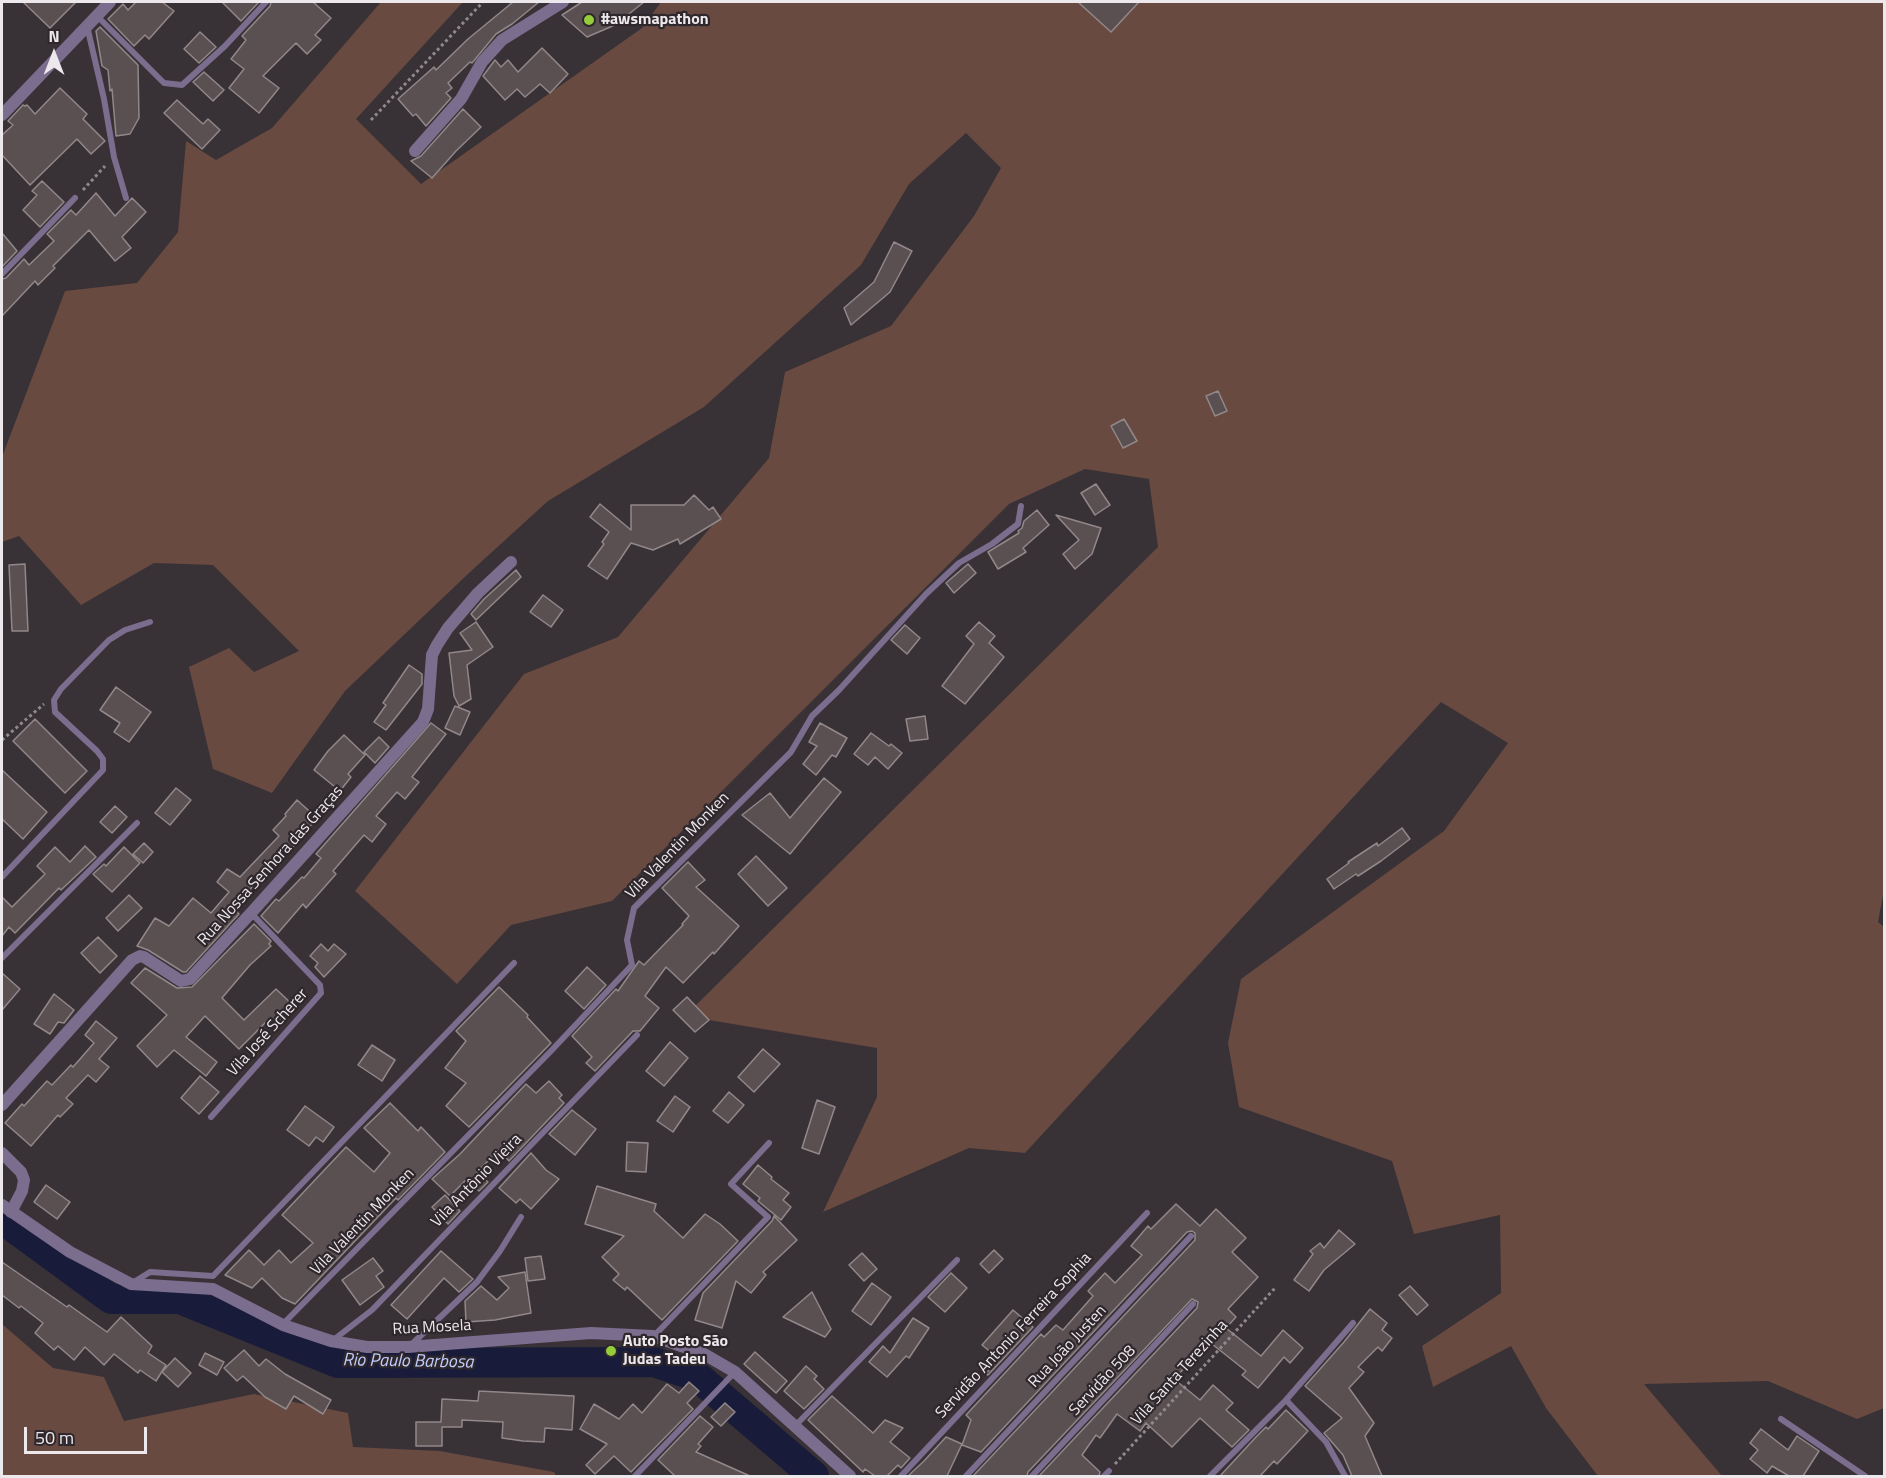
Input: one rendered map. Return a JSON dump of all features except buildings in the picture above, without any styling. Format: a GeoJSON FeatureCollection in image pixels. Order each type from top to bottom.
{"type":"FeatureCollection","features":[{"type":"Feature","properties":{"kind":"street"},"geometry":{"type":"LineString","coordinates":[[2,115],[110,2]]}},
{"type":"Feature","properties":{"kind":"street"},"geometry":{"type":"LineString","coordinates":[[415,151],[461,99],[482,62],[502,40],[563,2]]}},
{"type":"Feature","properties":{"kind":"street","name":"Rua Nossa Senhora das Graças"},"geometry":{"type":"LineString","coordinates":[[2,1105],[132,960],[140,956],[144,957],[182,981],[190,978],[251,913],[423,722],[428,709],[432,655],[437,645],[448,628],[478,593],[511,562]]}},
{"type":"Feature","properties":{"kind":"street"},"geometry":{"type":"LineString","coordinates":[[2,1153],[21,1172],[24,1180],[22,1191],[6,1208]]}},
{"type":"Feature","properties":{"kind":"street","name":"Rua Mosela"},"geometry":{"type":"LineString","coordinates":[[6,1208],[70,1252],[131,1284],[213,1289],[283,1324],[332,1341],[367,1347],[408,1347],[591,1333],[653,1336],[704,1354],[735,1372],[850,1476]]}},
{"type":"Feature","properties":{"kind":"lane"},"geometry":{"type":"LineString","coordinates":[[96,15],[164,83],[183,85],[225,46],[266,2]]}},
{"type":"Feature","properties":{"kind":"lane"},"geometry":{"type":"LineString","coordinates":[[86,25],[104,99],[114,157],[126,198]]}},
{"type":"Feature","properties":{"kind":"lane"},"geometry":{"type":"LineString","coordinates":[[2,274],[75,198]]}},
{"type":"Feature","properties":{"kind":"lane","name":"Vila Valentin Monken"},"geometry":{"type":"LineString","coordinates":[[283,1324],[551,1051],[632,965],[627,940],[634,908],[791,752],[812,716],[839,690],[926,594],[959,563],[992,544],[1018,524],[1021,506]]}},
{"type":"Feature","properties":{"kind":"lane"},"geometry":{"type":"LineString","coordinates":[[2,877],[103,770],[103,759],[55,712],[54,700],[61,689],[109,640],[125,630],[150,622]]}},
{"type":"Feature","properties":{"kind":"lane"},"geometry":{"type":"LineString","coordinates":[[2,958],[137,823]]}},
{"type":"Feature","properties":{"kind":"lane","name":"Vila José Scherer"},"geometry":{"type":"LineString","coordinates":[[212,1117],[321,993],[320,985],[251,913]]}},
{"type":"Feature","properties":{"kind":"lane"},"geometry":{"type":"LineString","coordinates":[[131,1284],[150,1272],[213,1276],[514,963]]}},
{"type":"Feature","properties":{"kind":"lane","name":"Vila Antônio Vieira"},"geometry":{"type":"LineString","coordinates":[[332,1341],[372,1310],[637,1035]]}},
{"type":"Feature","properties":{"kind":"lane"},"geometry":{"type":"LineString","coordinates":[[653,1336],[768,1217],[731,1184],[769,1143]]}},
{"type":"Feature","properties":{"kind":"lane","name":"Servidão Antonio Ferreira Sophia"},"geometry":{"type":"LineString","coordinates":[[901,1476],[1147,1213]]}},
{"type":"Feature","properties":{"kind":"lane"},"geometry":{"type":"LineString","coordinates":[[408,1347],[477,1282],[500,1251],[521,1216]]}},
{"type":"Feature","properties":{"kind":"lane","name":"Rua João Justen"},"geometry":{"type":"LineString","coordinates":[[966,1476],[1191,1236]]}},
{"type":"Feature","properties":{"kind":"lane"},"geometry":{"type":"LineString","coordinates":[[794,1427],[957,1260]]}},
{"type":"Feature","properties":{"kind":"lane","name":"Servidão 508"},"geometry":{"type":"LineString","coordinates":[[1032,1476],[1193,1304]]}},
{"type":"Feature","properties":{"kind":"lane"},"geometry":{"type":"LineString","coordinates":[[1210,1476],[1286,1400],[1353,1323]]}},
{"type":"Feature","properties":{"kind":"lane"},"geometry":{"type":"LineString","coordinates":[[635,1476],[735,1372]]}},
{"type":"Feature","properties":{"kind":"lane"},"geometry":{"type":"LineString","coordinates":[[1286,1400],[1326,1442],[1346,1476]]}},
{"type":"Feature","properties":{"kind":"lane"},"geometry":{"type":"LineString","coordinates":[[1781,1419],[1865,1476]]}},
{"type":"Feature","properties":{"kind":"path"},"geometry":{"type":"LineString","coordinates":[[371,120],[483,2]]}},
{"type":"Feature","properties":{"kind":"path"},"geometry":{"type":"LineString","coordinates":[[75,198],[114,157]]}},
{"type":"Feature","properties":{"kind":"path"},"geometry":{"type":"LineString","coordinates":[[2,740],[61,689]]}},
{"type":"Feature","properties":{"kind":"path","name":"Vila Santa Terezinha"},"geometry":{"type":"LineString","coordinates":[[1107,1474],[1275,1288]]}},
{"type":"Feature","properties":{"kind":"shaded area"},"geometry":{"type":"Polygon","coordinates":[[[381,2],[463,2],[356,119],[421,184],[642,28],[661,2],[1884,2],[1884,890],[1878,922],[1884,927],[1884,1408],[1857,1419],[1768,1381],[1644,1384],[1722,1476],[1598,1476],[1546,1408],[1511,1346],[1433,1387],[1422,1346],[1501,1293],[1500,1215],[1414,1234],[1392,1161],[1239,1107],[1228,1043],[1241,979],[1444,831],[1508,743],[1441,702],[1025,1153],[969,1148],[823,1212],[877,1097],[877,1048],[685,1016],[1158,547],[1149,479],[1085,469],[1009,504],[612,901],[511,925],[457,984],[355,891],[524,674],[618,637],[769,458],[785,372],[891,326],[974,216],[1001,168],[966,133],[909,184],[861,265],[704,407],[548,501],[469,573],[345,691],[272,793],[213,769],[189,667],[229,648],[254,672],[299,651],[213,565],[154,563],[81,605],[19,536],[2,542],[2,457],[65,291],[137,283],[178,232],[186,141],[216,160],[272,128],[381,2]]]}},
{"type":"Feature","properties":{"kind":"shaded area"},"geometry":{"type":"Polygon","coordinates":[[[2,1324],[53,1368],[104,1377],[124,1421],[254,1394],[348,1413],[353,1447],[440,1451],[554,1472],[556,1476],[2,1476],[2,1324]]]}},
{"type":"Feature","properties":{"kind":"waterway","name":"Rio Paulo Barbosa"},"geometry":{"type":"LineString","coordinates":[[2,1219],[111,1299],[180,1299],[338,1363],[654,1362],[698,1377],[814,1476]]}},
{"type":"Feature","properties":{"kind":"place","name":"#awsmapathon"},"geometry":{"type":"Point","coordinates":[589,20]}},
{"type":"Feature","properties":{"kind":"place","name":"Auto Posto São Judas Tadeu"},"geometry":{"type":"Point","coordinates":[611,1351]}}]}
